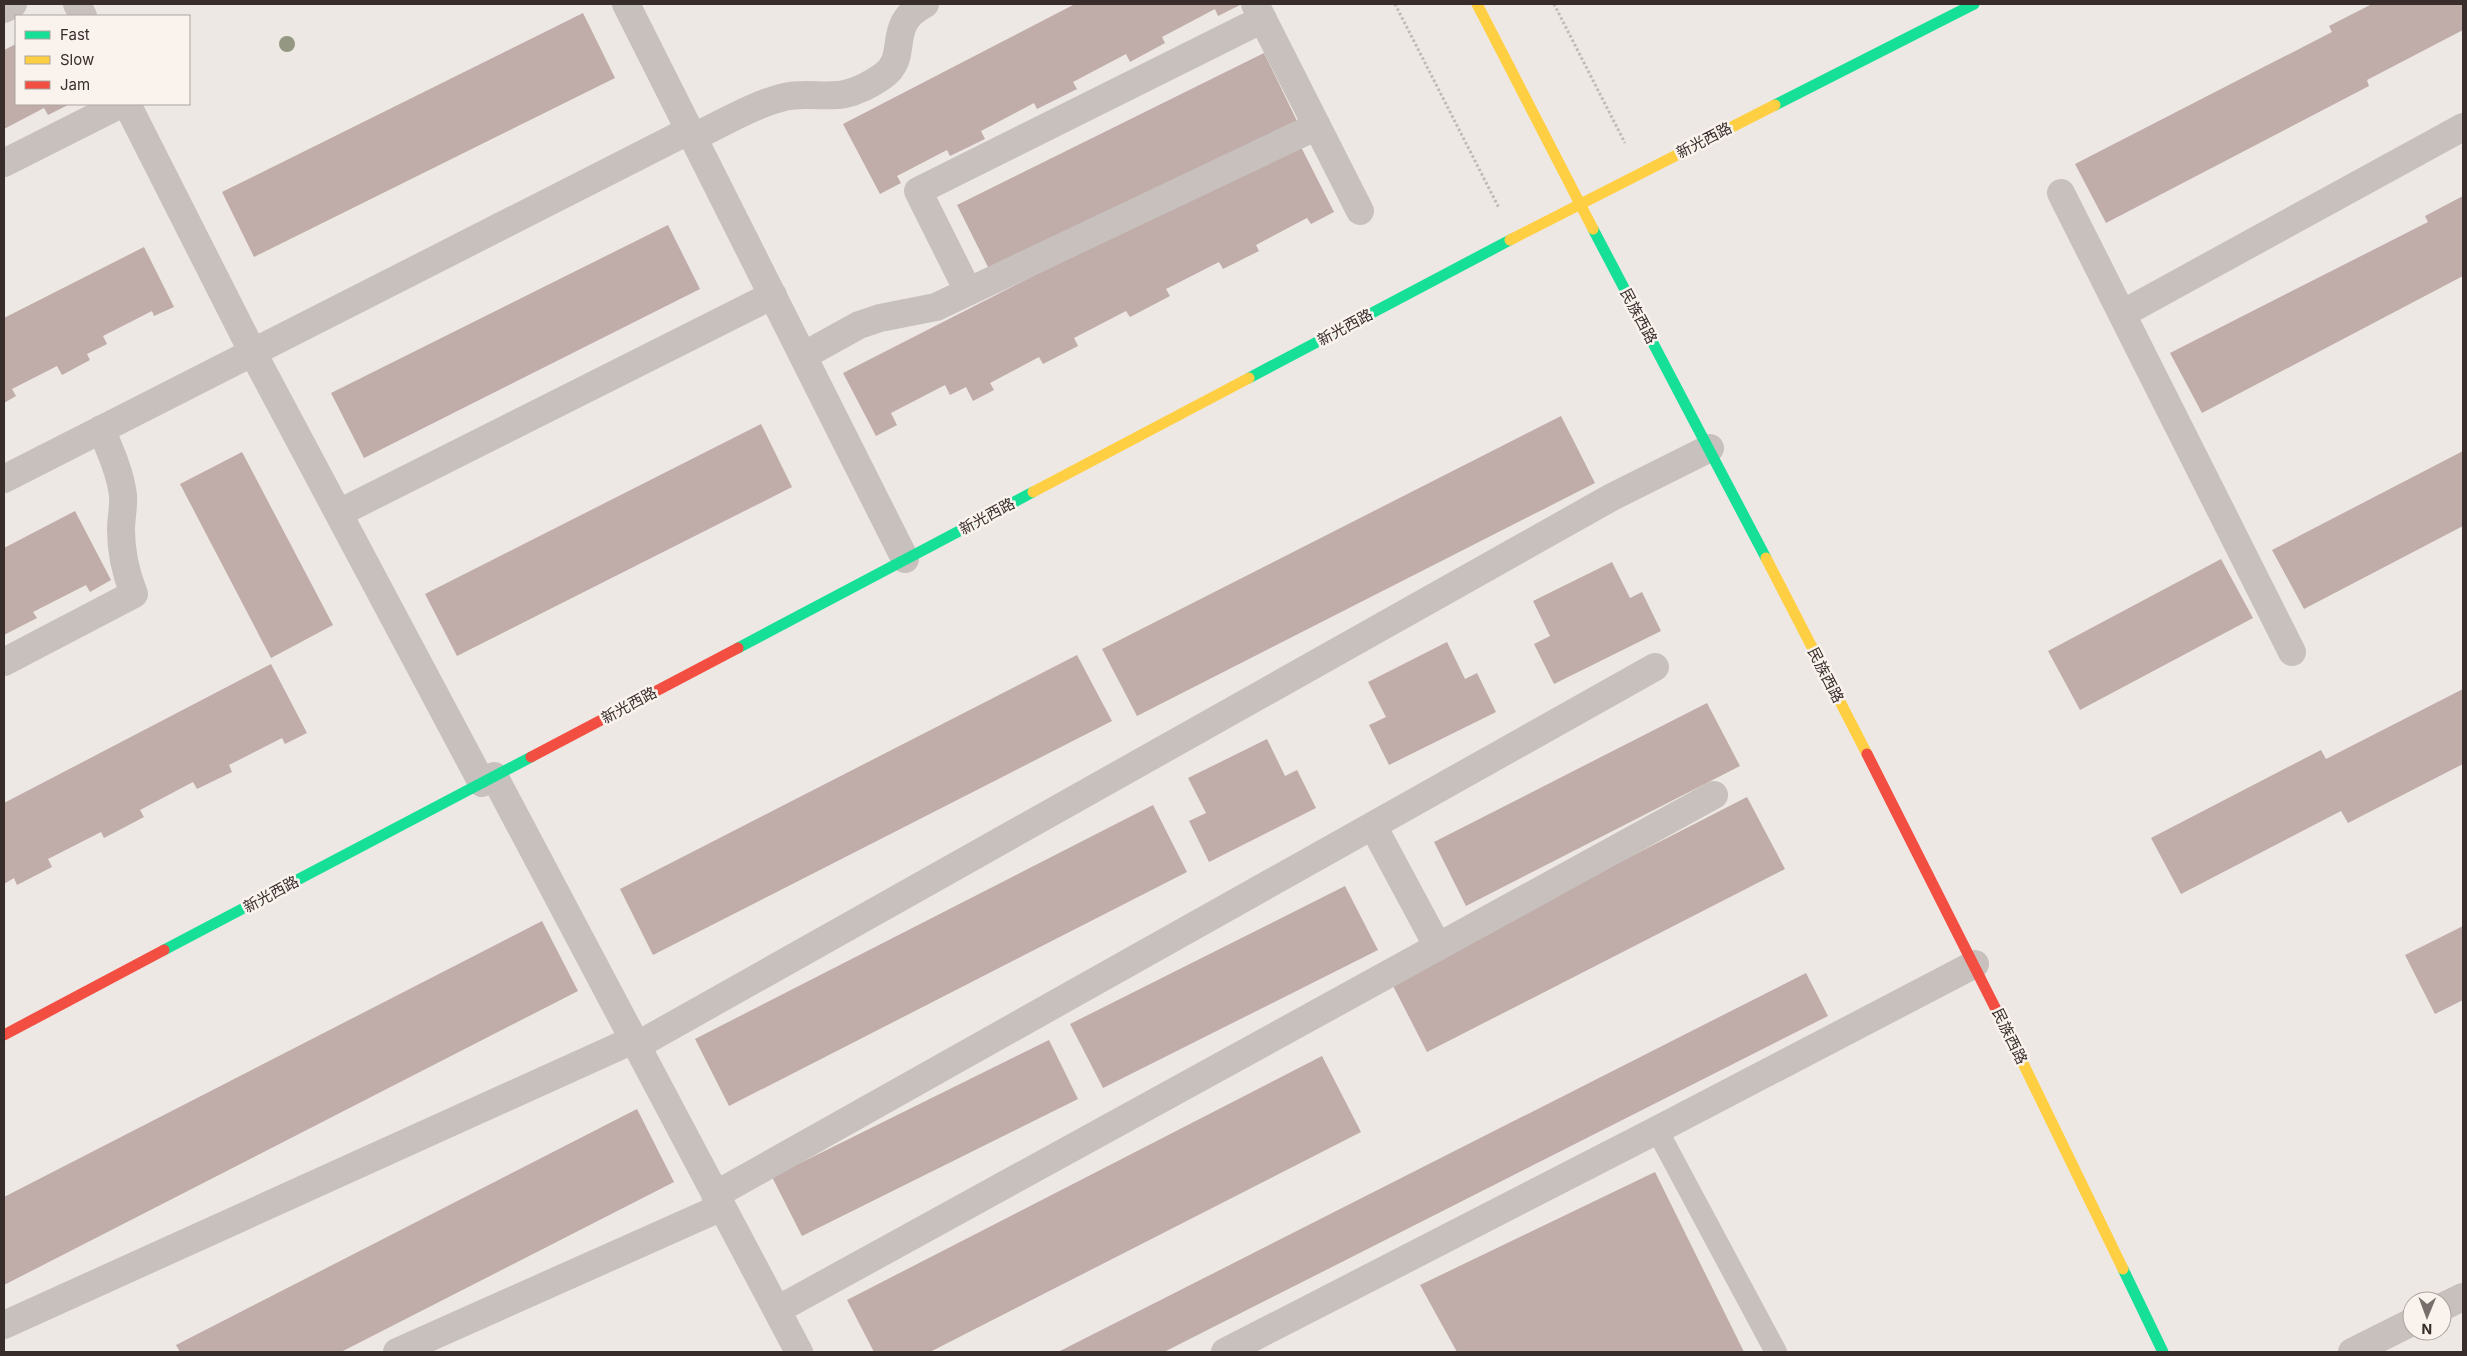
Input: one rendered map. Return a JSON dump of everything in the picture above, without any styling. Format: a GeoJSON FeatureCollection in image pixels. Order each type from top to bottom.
{"type":"FeatureCollection","features":[{"type":"Feature","properties":{"kind":"street"},"geometry":{"type":"LineString","coordinates":[[4,9],[13,4]]}},
{"type":"Feature","properties":{"kind":"street"},"geometry":{"type":"LineString","coordinates":[[626,4],[905,559]]}},
{"type":"Feature","properties":{"kind":"street"},"geometry":{"type":"LineString","coordinates":[[4,479],[252,351],[692,134],[786,96],[845,94],[884,75],[893,66],[903,23],[909,14],[924,4]]}},
{"type":"Feature","properties":{"kind":"street","name":"民族西路"},"geometry":{"type":"LineString","coordinates":[[1478,4],[1579,204],[1710,448],[1975,964],[2162,1352]]}},
{"type":"Feature","properties":{"kind":"street","name":"新光西路"},"geometry":{"type":"LineString","coordinates":[[4,1035],[1640,172],[1974,4]]}},
{"type":"Feature","properties":{"kind":"street"},"geometry":{"type":"LineString","coordinates":[[968,291],[918,191],[1259,11],[1360,211]]}},
{"type":"Feature","properties":{"kind":"street"},"geometry":{"type":"LineString","coordinates":[[4,163],[119,105]]}},
{"type":"Feature","properties":{"kind":"street"},"geometry":{"type":"LineString","coordinates":[[128,105],[252,351],[339,512],[634,1042],[800,1352]]}},
{"type":"Feature","properties":{"kind":"street"},"geometry":{"type":"LineString","coordinates":[[803,356],[859,325],[880,318],[936,307],[1317,126]]}},
{"type":"Feature","properties":{"kind":"street"},"geometry":{"type":"LineString","coordinates":[[2122,314],[2463,127]]}},
{"type":"Feature","properties":{"kind":"street"},"geometry":{"type":"LineString","coordinates":[[2061,193],[2292,652]]}},
{"type":"Feature","properties":{"kind":"street"},"geometry":{"type":"LineString","coordinates":[[339,512],[773,295]]}},
{"type":"Feature","properties":{"kind":"street"},"geometry":{"type":"LineString","coordinates":[[4,662],[134,594],[127,575],[123,550],[121,531],[123,497],[120,476],[101,429]]}},
{"type":"Feature","properties":{"kind":"street"},"geometry":{"type":"LineString","coordinates":[[4,1325],[634,1042],[1612,497],[1710,448]]}},
{"type":"Feature","properties":{"kind":"street"},"geometry":{"type":"LineString","coordinates":[[397,1352],[718,1201],[1655,667]]}},
{"type":"Feature","properties":{"kind":"street"},"geometry":{"type":"LineString","coordinates":[[777,1310],[1714,795]]}},
{"type":"Feature","properties":{"kind":"street"},"geometry":{"type":"LineString","coordinates":[[1373,826],[1438,947]]}},
{"type":"Feature","properties":{"kind":"street"},"geometry":{"type":"LineString","coordinates":[[1225,1352],[1975,964]]}},
{"type":"Feature","properties":{"kind":"street"},"geometry":{"type":"LineString","coordinates":[[2352,1352],[2402,1327]]}},
{"type":"Feature","properties":{"kind":"lane"},"geometry":{"type":"LineString","coordinates":[[1657,1130],[1776,1352]]}},
{"type":"Feature","properties":{"kind":"path"},"geometry":{"type":"LineString","coordinates":[[1395,4],[1514,238]]}},
{"type":"Feature","properties":{"kind":"path"},"geometry":{"type":"LineString","coordinates":[[1554,4],[1640,172]]}},
{"type":"Feature","properties":{"kind":"building"},"geometry":{"type":"Polygon","coordinates":[[[1075,4],[1240,5],[1218,16],[1215,9],[1162,37],[1165,43],[1130,62],[1126,54],[1073,82],[1077,89],[1037,109],[1034,103],[981,131],[985,139],[950,156],[947,150],[897,176],[901,183],[880,194],[843,124],[1075,4]]]}},
{"type":"Feature","properties":{"kind":"building"},"geometry":{"type":"Polygon","coordinates":[[[2372,4],[2463,4],[2463,30],[2367,80],[2369,86],[2106,223],[2075,164],[2332,32],[2329,26],[2372,4]]]}},
{"type":"Feature","properties":{"kind":"building"},"geometry":{"type":"Polygon","coordinates":[[[583,13],[615,78],[254,257],[222,192],[583,13]]]}},
{"type":"Feature","properties":{"kind":"building"},"geometry":{"type":"Polygon","coordinates":[[[15,44],[15,105],[68,105],[48,115],[44,108],[4,129],[4,50],[15,44]]]}},
{"type":"Feature","properties":{"kind":"building"},"geometry":{"type":"Polygon","coordinates":[[[1264,53],[1297,121],[991,273],[957,205],[1264,53]]]}},
{"type":"Feature","properties":{"kind":"building"},"geometry":{"type":"Polygon","coordinates":[[[1298,141],[1334,212],[1311,224],[1307,218],[1256,245],[1259,251],[1223,269],[1219,262],[1166,289],[1170,296],[1130,317],[1126,311],[1074,338],[1078,346],[1043,364],[1039,357],[990,383],[994,390],[973,401],[966,387],[950,395],[945,385],[891,413],[897,425],[876,436],[843,373],[1298,141]]]}},
{"type":"Feature","properties":{"kind":"building"},"geometry":{"type":"Polygon","coordinates":[[[2463,196],[2463,276],[2202,413],[2170,353],[2428,222],[2425,216],[2463,196]]]}},
{"type":"Feature","properties":{"kind":"building"},"geometry":{"type":"Polygon","coordinates":[[[668,225],[700,289],[364,458],[331,393],[668,225]]]}},
{"type":"Feature","properties":{"kind":"building"},"geometry":{"type":"Polygon","coordinates":[[[144,247],[174,307],[154,316],[152,311],[103,336],[107,344],[87,354],[90,360],[62,375],[57,366],[12,389],[16,396],[4,403],[4,318],[144,247]]]}},
{"type":"Feature","properties":{"kind":"building"},"geometry":{"type":"Polygon","coordinates":[[[1561,416],[1595,483],[1137,716],[1102,649],[1561,416]]]}},
{"type":"Feature","properties":{"kind":"building"},"geometry":{"type":"Polygon","coordinates":[[[761,424],[792,487],[457,656],[425,594],[761,424]]]}},
{"type":"Feature","properties":{"kind":"building"},"geometry":{"type":"Polygon","coordinates":[[[2463,451],[2463,526],[2304,609],[2272,550],[2463,451]]]}},
{"type":"Feature","properties":{"kind":"building"},"geometry":{"type":"Polygon","coordinates":[[[242,452],[333,625],[271,658],[180,484],[242,452]]]}},
{"type":"Feature","properties":{"kind":"building"},"geometry":{"type":"Polygon","coordinates":[[[75,511],[111,580],[90,592],[86,585],[33,612],[37,618],[4,635],[4,548],[75,511]]]}},
{"type":"Feature","properties":{"kind":"building"},"geometry":{"type":"Polygon","coordinates":[[[2221,559],[2253,618],[2080,710],[2048,651],[2221,559]]]}},
{"type":"Feature","properties":{"kind":"building"},"geometry":{"type":"Polygon","coordinates":[[[1612,562],[1630,598],[1642,592],[1661,631],[1554,684],[1534,644],[1550,636],[1533,601],[1612,562]]]}},
{"type":"Feature","properties":{"kind":"building"},"geometry":{"type":"Polygon","coordinates":[[[1447,642],[1465,679],[1477,673],[1496,712],[1389,765],[1369,725],[1386,717],[1368,682],[1447,642]]]}},
{"type":"Feature","properties":{"kind":"building"},"geometry":{"type":"Polygon","coordinates":[[[1077,655],[1112,721],[653,955],[620,889],[1077,655]]]}},
{"type":"Feature","properties":{"kind":"building"},"geometry":{"type":"Polygon","coordinates":[[[271,664],[307,733],[285,744],[282,738],[229,765],[232,772],[197,789],[193,782],[140,810],[144,817],[104,838],[101,832],[48,859],[52,867],[17,885],[14,878],[4,884],[4,803],[271,664]]]}},
{"type":"Feature","properties":{"kind":"building"},"geometry":{"type":"Polygon","coordinates":[[[2463,689],[2463,764],[2348,823],[2341,811],[2181,894],[2151,838],[2321,750],[2326,759],[2463,689]]]}},
{"type":"Feature","properties":{"kind":"building"},"geometry":{"type":"Polygon","coordinates":[[[1707,703],[1740,766],[1466,906],[1434,842],[1707,703]]]}},
{"type":"Feature","properties":{"kind":"building"},"geometry":{"type":"Polygon","coordinates":[[[1267,739],[1285,776],[1297,770],[1316,808],[1209,862],[1189,821],[1206,813],[1188,778],[1267,739]]]}},
{"type":"Feature","properties":{"kind":"building"},"geometry":{"type":"Polygon","coordinates":[[[1747,797],[1785,869],[1427,1052],[1390,980],[1747,797]]]}},
{"type":"Feature","properties":{"kind":"building"},"geometry":{"type":"Polygon","coordinates":[[[1153,805],[1187,872],[729,1106],[695,1039],[1153,805]]]}},
{"type":"Feature","properties":{"kind":"building"},"geometry":{"type":"Polygon","coordinates":[[[1345,886],[1378,950],[1103,1088],[1070,1024],[1345,886]]]}},
{"type":"Feature","properties":{"kind":"building"},"geometry":{"type":"Polygon","coordinates":[[[542,921],[578,991],[4,1285],[4,1197],[542,921]]]}},
{"type":"Feature","properties":{"kind":"building"},"geometry":{"type":"Polygon","coordinates":[[[2463,926],[2463,1000],[2435,1014],[2405,955],[2463,926]]]}},
{"type":"Feature","properties":{"kind":"building"},"geometry":{"type":"Polygon","coordinates":[[[1806,973],[1828,1016],[1164,1352],[1058,1352],[1806,973]]]}},
{"type":"Feature","properties":{"kind":"building"},"geometry":{"type":"Polygon","coordinates":[[[1049,1040],[1078,1099],[802,1236],[772,1177],[1049,1040]]]}},
{"type":"Feature","properties":{"kind":"building"},"geometry":{"type":"Polygon","coordinates":[[[1322,1056],[1361,1132],[930,1352],[874,1352],[847,1300],[1322,1056]]]}},
{"type":"Feature","properties":{"kind":"building"},"geometry":{"type":"Polygon","coordinates":[[[637,1109],[674,1182],[341,1352],[180,1352],[176,1345],[637,1109]]]}},
{"type":"Feature","properties":{"kind":"building"},"geometry":{"type":"Polygon","coordinates":[[[1655,1172],[1744,1352],[1457,1352],[1420,1285],[1655,1172]]]}},
{"type":"Feature","properties":{"kind":"traffic: fast"},"geometry":{"type":"LineString","coordinates":[[1775,105],[1974,4]]}},
{"type":"Feature","properties":{"kind":"traffic: fast"},"geometry":{"type":"LineString","coordinates":[[1593,229],[1766,558]]}},
{"type":"Feature","properties":{"kind":"traffic: fast"},"geometry":{"type":"LineString","coordinates":[[1249,378],[1510,240]]}},
{"type":"Feature","properties":{"kind":"traffic: fast"},"geometry":{"type":"LineString","coordinates":[[738,648],[1033,492]]}},
{"type":"Feature","properties":{"kind":"traffic: fast"},"geometry":{"type":"LineString","coordinates":[[164,950],[531,757]]}},
{"type":"Feature","properties":{"kind":"traffic: fast"},"geometry":{"type":"LineString","coordinates":[[2123,1269],[2163,1352]]}},
{"type":"Feature","properties":{"kind":"traffic: slow"},"geometry":{"type":"LineString","coordinates":[[1477,4],[1593,229]]}},
{"type":"Feature","properties":{"kind":"traffic: slow"},"geometry":{"type":"LineString","coordinates":[[1510,240],[1775,105]]}},
{"type":"Feature","properties":{"kind":"traffic: slow"},"geometry":{"type":"LineString","coordinates":[[1033,492],[1249,378]]}},
{"type":"Feature","properties":{"kind":"traffic: slow"},"geometry":{"type":"LineString","coordinates":[[1766,558],[1867,754]]}},
{"type":"Feature","properties":{"kind":"traffic: slow"},"geometry":{"type":"LineString","coordinates":[[2020,1057],[2123,1269]]}},
{"type":"Feature","properties":{"kind":"traffic: jam"},"geometry":{"type":"LineString","coordinates":[[531,757],[738,648]]}},
{"type":"Feature","properties":{"kind":"traffic: jam"},"geometry":{"type":"LineString","coordinates":[[1867,754],[2020,1057]]}},
{"type":"Feature","properties":{"kind":"traffic: jam"},"geometry":{"type":"LineString","coordinates":[[4,1035],[164,950]]}}]}
